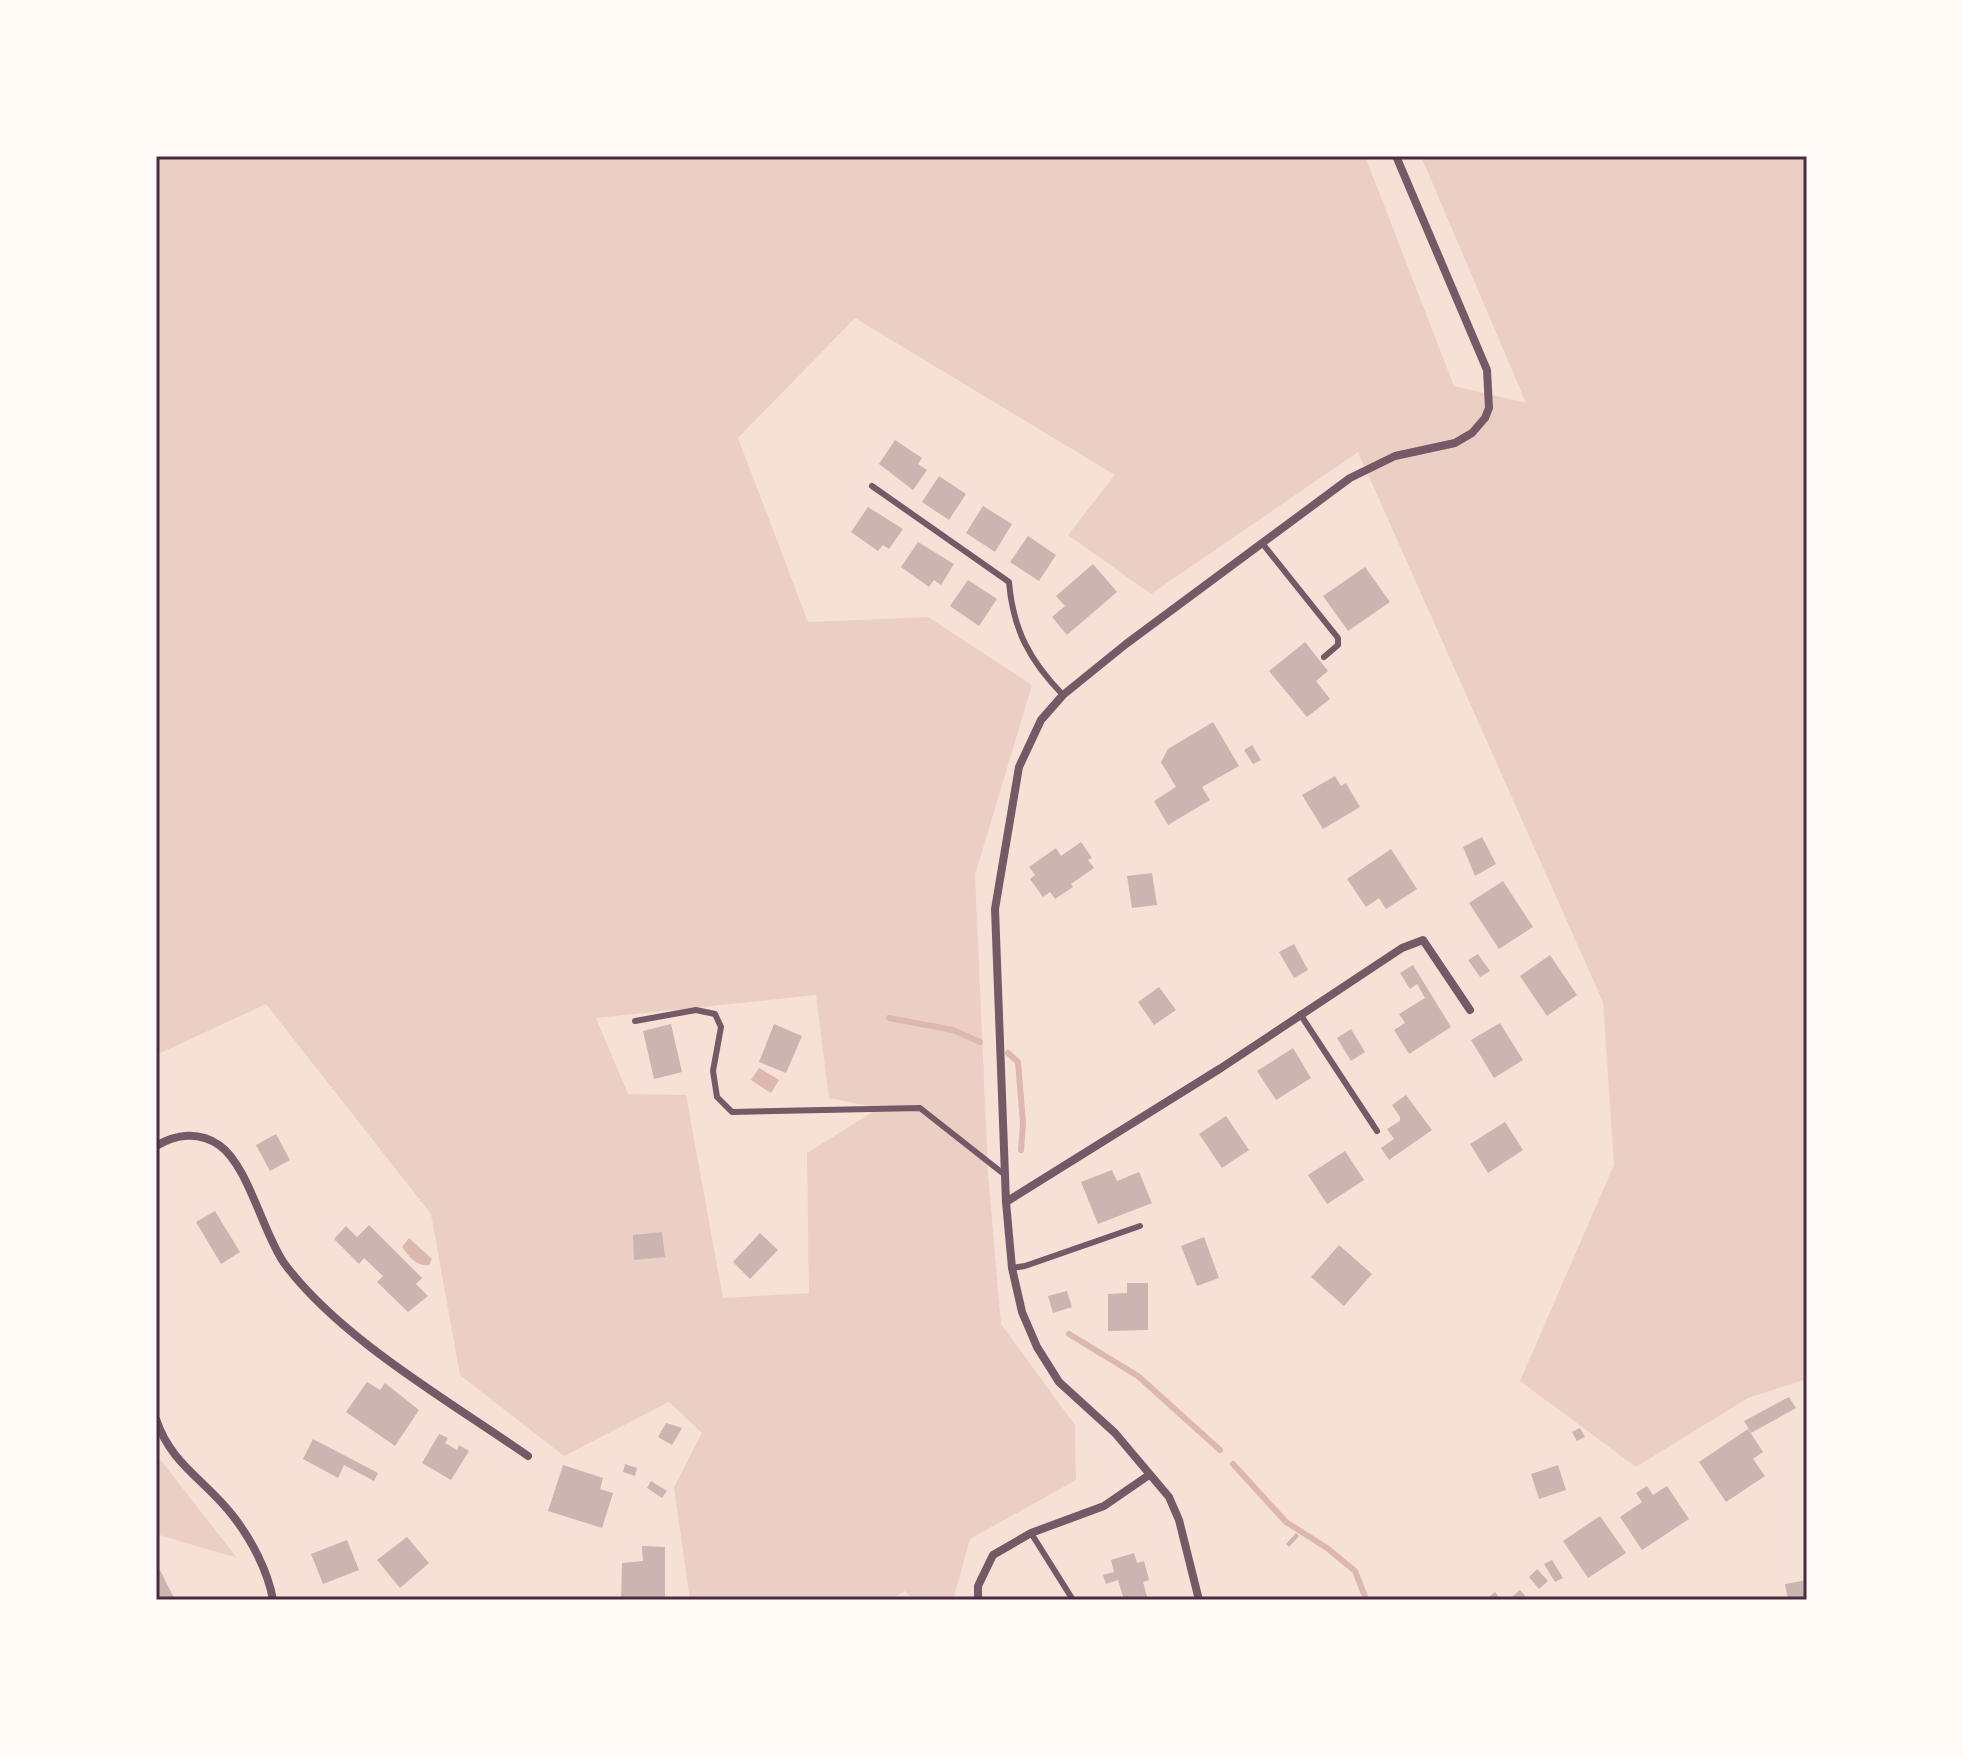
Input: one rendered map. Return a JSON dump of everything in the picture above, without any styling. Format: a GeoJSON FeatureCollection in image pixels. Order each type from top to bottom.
{"type":"FeatureCollection","features":[{"type":"Feature","properties":{"kind":"street"},"geometry":{"type":"LineString","coordinates":[[1199,1600],[1179,1520],[1169,1497],[1115,1433],[1059,1382],[1037,1347],[1022,1312],[1012,1268],[1006,1202],[995,909],[1019,767],[1041,720],[1063,695],[1126,644],[1350,478],[1395,456],[1464,439],[1478,426],[1489,408],[1487,370],[1396,156]]}},
{"type":"Feature","properties":{"kind":"street"},"geometry":{"type":"LineString","coordinates":[[1006,1202],[1221,1068],[1379,961],[1423,940],[1470,1010]]}},
{"type":"Feature","properties":{"kind":"street"},"geometry":{"type":"LineString","coordinates":[[156,1146],[184,1135],[197,1136],[221,1146],[237,1167],[283,1261],[311,1294],[355,1335],[528,1456]]}},
{"type":"Feature","properties":{"kind":"street"},"geometry":{"type":"LineString","coordinates":[[156,1419],[163,1440],[182,1466],[232,1514],[257,1553],[273,1600]]}},
{"type":"Feature","properties":{"kind":"street"},"geometry":{"type":"LineString","coordinates":[[978,1600],[978,1586],[993,1555],[1031,1533],[1104,1506],[1149,1475]]}},
{"type":"Feature","properties":{"kind":"lane"},"geometry":{"type":"LineString","coordinates":[[872,486],[1009,582],[1011,611],[1028,652],[1063,695]]}},
{"type":"Feature","properties":{"kind":"lane"},"geometry":{"type":"LineString","coordinates":[[1262,543],[1338,638],[1338,645],[1324,657]]}},
{"type":"Feature","properties":{"kind":"lane"},"geometry":{"type":"LineString","coordinates":[[635,1021],[696,1010],[715,1014],[721,1027],[713,1071],[717,1097],[732,1112],[920,1108],[1005,1175]]}},
{"type":"Feature","properties":{"kind":"lane"},"geometry":{"type":"LineString","coordinates":[[1300,1014],[1377,1131]]}},
{"type":"Feature","properties":{"kind":"lane"},"geometry":{"type":"LineString","coordinates":[[1012,1268],[1140,1226]]}},
{"type":"Feature","properties":{"kind":"lane"},"geometry":{"type":"LineString","coordinates":[[1031,1533],[1073,1600]]}},
{"type":"Feature","properties":{"kind":"shaded area"},"geometry":{"type":"Polygon","coordinates":[[[156,156],[1365,156],[1454,386],[1526,403],[1421,156],[1807,156],[1807,1379],[1748,1398],[1636,1467],[1520,1381],[1614,1165],[1603,1002],[1358,452],[1151,594],[1068,535],[1115,475],[855,318],[738,438],[808,622],[928,617],[1032,685],[975,875],[988,1173],[1001,1324],[1075,1425],[1076,1480],[970,1539],[953,1600],[914,1600],[905,1591],[889,1600],[690,1600],[674,1487],[702,1433],[669,1402],[564,1456],[460,1375],[431,1214],[266,1004],[156,1055],[156,156]],[[816,995],[596,1018],[628,1094],[686,1095],[723,1298],[809,1293],[807,1153],[879,1108],[829,1098],[816,995]]]}},
{"type":"Feature","properties":{"kind":"shaded area"},"geometry":{"type":"Polygon","coordinates":[[[759,1068],[779,1080],[771,1093],[751,1080],[759,1068]]]}},
{"type":"Feature","properties":{"kind":"shaded area"},"geometry":{"type":"Polygon","coordinates":[[[409,1238],[432,1259],[429,1265],[417,1263],[402,1247],[409,1238]]]}},
{"type":"Feature","properties":{"kind":"shaded area"},"geometry":{"type":"Polygon","coordinates":[[[156,1454],[237,1558],[156,1534],[156,1454]]]}},
{"type":"Feature","properties":{"kind":"building"},"geometry":{"type":"Polygon","coordinates":[[[895,440],[922,458],[918,464],[927,470],[913,490],[879,464],[895,440]]]}},
{"type":"Feature","properties":{"kind":"building"},"geometry":{"type":"Polygon","coordinates":[[[939,476],[966,494],[949,520],[922,502],[939,476]]]}},
{"type":"Feature","properties":{"kind":"building"},"geometry":{"type":"Polygon","coordinates":[[[983,506],[1012,524],[995,552],[966,533],[983,506]]]}},
{"type":"Feature","properties":{"kind":"building"},"geometry":{"type":"Polygon","coordinates":[[[868,507],[903,529],[889,549],[883,545],[878,551],[851,532],[868,507]]]}},
{"type":"Feature","properties":{"kind":"building"},"geometry":{"type":"Polygon","coordinates":[[[1028,536],[1056,555],[1039,581],[1010,562],[1028,536]]]}},
{"type":"Feature","properties":{"kind":"building"},"geometry":{"type":"Polygon","coordinates":[[[918,542],[954,564],[941,585],[934,580],[929,587],[901,567],[918,542]]]}},
{"type":"Feature","properties":{"kind":"building"},"geometry":{"type":"Polygon","coordinates":[[[1093,564],[1117,592],[1067,635],[1052,617],[1065,606],[1056,596],[1093,564]]]}},
{"type":"Feature","properties":{"kind":"building"},"geometry":{"type":"Polygon","coordinates":[[[1365,567],[1390,602],[1348,631],[1323,596],[1365,567]]]}},
{"type":"Feature","properties":{"kind":"building"},"geometry":{"type":"Polygon","coordinates":[[[968,580],[997,599],[979,626],[950,606],[968,580]]]}},
{"type":"Feature","properties":{"kind":"building"},"geometry":{"type":"Polygon","coordinates":[[[1305,642],[1328,671],[1316,681],[1330,699],[1307,717],[1269,671],[1305,642]]]}},
{"type":"Feature","properties":{"kind":"building"},"geometry":{"type":"Polygon","coordinates":[[[1213,722],[1239,766],[1202,787],[1210,800],[1168,825],[1154,801],[1176,787],[1161,762],[1168,749],[1213,722]]]}},
{"type":"Feature","properties":{"kind":"building"},"geometry":{"type":"Polygon","coordinates":[[[1252,745],[1261,760],[1253,764],[1244,750],[1252,745]]]}},
{"type":"Feature","properties":{"kind":"building"},"geometry":{"type":"Polygon","coordinates":[[[1335,776],[1341,786],[1346,783],[1360,807],[1323,829],[1302,795],[1335,776]]]}},
{"type":"Feature","properties":{"kind":"building"},"geometry":{"type":"Polygon","coordinates":[[[1482,837],[1496,864],[1475,876],[1463,847],[1482,837]]]}},
{"type":"Feature","properties":{"kind":"building"},"geometry":{"type":"Polygon","coordinates":[[[1081,842],[1092,858],[1088,860],[1094,868],[1055,899],[1050,892],[1043,897],[1030,879],[1035,875],[1029,867],[1056,848],[1061,856],[1081,842]]]}},
{"type":"Feature","properties":{"kind":"building"},"geometry":{"type":"Polygon","coordinates":[[[1391,849],[1417,889],[1386,909],[1379,898],[1366,907],[1347,879],[1391,849]]]}},
{"type":"Feature","properties":{"kind":"building"},"geometry":{"type":"Polygon","coordinates":[[[1152,873],[1157,905],[1132,908],[1127,876],[1152,873]]]}},
{"type":"Feature","properties":{"kind":"building"},"geometry":{"type":"Polygon","coordinates":[[[1503,881],[1533,927],[1499,949],[1469,903],[1503,881]]]}},
{"type":"Feature","properties":{"kind":"building"},"geometry":{"type":"Polygon","coordinates":[[[1294,944],[1308,970],[1294,978],[1279,952],[1294,944]]]}},
{"type":"Feature","properties":{"kind":"building"},"geometry":{"type":"Polygon","coordinates":[[[1478,954],[1490,971],[1480,977],[1468,960],[1478,954]]]}},
{"type":"Feature","properties":{"kind":"building"},"geometry":{"type":"Polygon","coordinates":[[[1550,955],[1577,995],[1547,1016],[1520,976],[1550,955]]]}},
{"type":"Feature","properties":{"kind":"building"},"geometry":{"type":"Polygon","coordinates":[[[1413,965],[1451,1027],[1409,1054],[1394,1030],[1405,1023],[1399,1014],[1425,998],[1417,984],[1410,989],[1400,973],[1413,965]]]}},
{"type":"Feature","properties":{"kind":"building"},"geometry":{"type":"Polygon","coordinates":[[[1159,987],[1176,1010],[1154,1025],[1138,1002],[1159,987]]]}},
{"type":"Feature","properties":{"kind":"building"},"geometry":{"type":"Polygon","coordinates":[[[1500,1023],[1523,1060],[1494,1078],[1471,1040],[1500,1023]]]}},
{"type":"Feature","properties":{"kind":"building"},"geometry":{"type":"Polygon","coordinates":[[[671,1024],[682,1072],[654,1079],[643,1031],[671,1024]]]}},
{"type":"Feature","properties":{"kind":"building"},"geometry":{"type":"Polygon","coordinates":[[[774,1024],[802,1036],[786,1073],[759,1062],[774,1024]]]}},
{"type":"Feature","properties":{"kind":"building"},"geometry":{"type":"Polygon","coordinates":[[[1351,1029],[1365,1052],[1351,1061],[1337,1038],[1351,1029]]]}},
{"type":"Feature","properties":{"kind":"building"},"geometry":{"type":"Polygon","coordinates":[[[1293,1048],[1311,1078],[1276,1100],[1257,1071],[1293,1048]]]}},
{"type":"Feature","properties":{"kind":"building"},"geometry":{"type":"Polygon","coordinates":[[[1406,1095],[1432,1130],[1389,1160],[1381,1148],[1394,1139],[1387,1129],[1400,1121],[1392,1105],[1406,1095]]]}},
{"type":"Feature","properties":{"kind":"building"},"geometry":{"type":"Polygon","coordinates":[[[1226,1116],[1249,1150],[1222,1168],[1199,1134],[1226,1116]]]}},
{"type":"Feature","properties":{"kind":"building"},"geometry":{"type":"Polygon","coordinates":[[[1505,1122],[1523,1150],[1488,1173],[1470,1144],[1505,1122]]]}},
{"type":"Feature","properties":{"kind":"building"},"geometry":{"type":"Polygon","coordinates":[[[276,1134],[290,1160],[270,1171],[256,1145],[276,1134]]]}},
{"type":"Feature","properties":{"kind":"building"},"geometry":{"type":"Polygon","coordinates":[[[1345,1151],[1364,1180],[1327,1204],[1308,1175],[1345,1151]]]}},
{"type":"Feature","properties":{"kind":"building"},"geometry":{"type":"Polygon","coordinates":[[[1112,1170],[1117,1181],[1139,1172],[1152,1203],[1098,1224],[1081,1182],[1112,1170]]]}},
{"type":"Feature","properties":{"kind":"building"},"geometry":{"type":"Polygon","coordinates":[[[215,1211],[240,1252],[221,1264],[196,1222],[215,1211]]]}},
{"type":"Feature","properties":{"kind":"building"},"geometry":{"type":"Polygon","coordinates":[[[369,1225],[422,1278],[416,1284],[428,1296],[408,1312],[377,1282],[383,1276],[364,1258],[359,1264],[334,1239],[346,1226],[357,1237],[369,1225]]]}},
{"type":"Feature","properties":{"kind":"building"},"geometry":{"type":"Polygon","coordinates":[[[662,1232],[665,1257],[634,1260],[633,1235],[662,1232]]]}},
{"type":"Feature","properties":{"kind":"building"},"geometry":{"type":"Polygon","coordinates":[[[760,1233],[778,1250],[750,1279],[733,1262],[760,1233]]]}},
{"type":"Feature","properties":{"kind":"building"},"geometry":{"type":"Polygon","coordinates":[[[1204,1237],[1219,1278],[1197,1286],[1181,1246],[1204,1237]]]}},
{"type":"Feature","properties":{"kind":"building"},"geometry":{"type":"Polygon","coordinates":[[[1339,1245],[1372,1274],[1344,1306],[1311,1277],[1339,1245]]]}},
{"type":"Feature","properties":{"kind":"building"},"geometry":{"type":"Polygon","coordinates":[[[1127,1283],[1148,1283],[1148,1330],[1108,1331],[1108,1294],[1127,1293],[1127,1283]]]}},
{"type":"Feature","properties":{"kind":"building"},"geometry":{"type":"Polygon","coordinates":[[[1067,1291],[1072,1307],[1053,1313],[1048,1296],[1067,1291]]]}},
{"type":"Feature","properties":{"kind":"building"},"geometry":{"type":"Polygon","coordinates":[[[367,1382],[380,1390],[385,1383],[419,1410],[395,1446],[346,1412],[367,1382]]]}},
{"type":"Feature","properties":{"kind":"building"},"geometry":{"type":"Polygon","coordinates":[[[1789,1397],[1796,1408],[1751,1433],[1744,1421],[1789,1397]]]}},
{"type":"Feature","properties":{"kind":"building"},"geometry":{"type":"Polygon","coordinates":[[[666,1423],[682,1428],[672,1445],[658,1437],[666,1423]]]}},
{"type":"Feature","properties":{"kind":"building"},"geometry":{"type":"Polygon","coordinates":[[[1580,1428],[1585,1437],[1577,1441],[1572,1432],[1580,1428]]]}},
{"type":"Feature","properties":{"kind":"building"},"geometry":{"type":"Polygon","coordinates":[[[1748,1429],[1763,1452],[1753,1459],[1765,1476],[1726,1502],[1699,1462],[1748,1429]]]}},
{"type":"Feature","properties":{"kind":"building"},"geometry":{"type":"Polygon","coordinates":[[[439,1434],[448,1438],[445,1443],[457,1450],[459,1445],[469,1451],[451,1480],[422,1463],[439,1434]]]}},
{"type":"Feature","properties":{"kind":"building"},"geometry":{"type":"Polygon","coordinates":[[[313,1439],[378,1473],[374,1481],[344,1465],[338,1478],[303,1459],[313,1439]]]}},
{"type":"Feature","properties":{"kind":"building"},"geometry":{"type":"Polygon","coordinates":[[[625,1464],[637,1468],[635,1476],[623,1472],[625,1464]]]}},
{"type":"Feature","properties":{"kind":"building"},"geometry":{"type":"Polygon","coordinates":[[[563,1465],[603,1478],[600,1489],[613,1493],[602,1528],[548,1511],[563,1465]]]}},
{"type":"Feature","properties":{"kind":"building"},"geometry":{"type":"Polygon","coordinates":[[[1558,1465],[1566,1490],[1539,1499],[1531,1474],[1558,1465]]]}},
{"type":"Feature","properties":{"kind":"building"},"geometry":{"type":"Polygon","coordinates":[[[651,1481],[667,1491],[662,1498],[647,1488],[651,1481]]]}},
{"type":"Feature","properties":{"kind":"building"},"geometry":{"type":"Polygon","coordinates":[[[1647,1486],[1653,1495],[1667,1486],[1689,1519],[1642,1550],[1620,1517],[1642,1502],[1636,1493],[1647,1486]]]}},
{"type":"Feature","properties":{"kind":"building"},"geometry":{"type":"Polygon","coordinates":[[[1600,1516],[1626,1553],[1588,1578],[1563,1541],[1600,1516]]]}},
{"type":"Feature","properties":{"kind":"building"},"geometry":{"type":"Polygon","coordinates":[[[1296,1533],[1299,1536],[1289,1547],[1286,1544],[1296,1533]]]}},
{"type":"Feature","properties":{"kind":"building"},"geometry":{"type":"Polygon","coordinates":[[[407,1537],[429,1563],[400,1588],[377,1560],[407,1537]]]}},
{"type":"Feature","properties":{"kind":"building"},"geometry":{"type":"Polygon","coordinates":[[[347,1540],[359,1570],[323,1584],[311,1554],[347,1540]]]}},
{"type":"Feature","properties":{"kind":"building"},"geometry":{"type":"Polygon","coordinates":[[[642,1546],[665,1547],[665,1600],[621,1600],[622,1563],[643,1561],[642,1546]]]}},
{"type":"Feature","properties":{"kind":"building"},"geometry":{"type":"Polygon","coordinates":[[[1134,1553],[1137,1563],[1144,1561],[1149,1580],[1143,1582],[1148,1600],[1124,1600],[1118,1580],[1106,1584],[1103,1575],[1114,1572],[1111,1560],[1134,1553]]]}},
{"type":"Feature","properties":{"kind":"building"},"geometry":{"type":"Polygon","coordinates":[[[1552,1560],[1563,1578],[1555,1582],[1544,1564],[1552,1560]]]}},
{"type":"Feature","properties":{"kind":"building"},"geometry":{"type":"Polygon","coordinates":[[[156,1562],[175,1600],[156,1600],[156,1562]]]}},
{"type":"Feature","properties":{"kind":"building"},"geometry":{"type":"Polygon","coordinates":[[[1537,1569],[1548,1581],[1539,1589],[1529,1577],[1537,1569]]]}},
{"type":"Feature","properties":{"kind":"building"},"geometry":{"type":"Polygon","coordinates":[[[1807,1580],[1807,1600],[1788,1600],[1785,1584],[1807,1580]]]}},
{"type":"Feature","properties":{"kind":"building"},"geometry":{"type":"Polygon","coordinates":[[[1520,1590],[1529,1600],[1508,1600],[1520,1590]]]}},
{"type":"Feature","properties":{"kind":"building"},"geometry":{"type":"Polygon","coordinates":[[[1495,1592],[1501,1600],[1485,1600],[1495,1592]]]}},
{"type":"Feature","properties":{"kind":"waterway"},"geometry":{"type":"LineString","coordinates":[[889,1018],[953,1030],[980,1042]]}},
{"type":"Feature","properties":{"kind":"waterway"},"geometry":{"type":"LineString","coordinates":[[1008,1053],[1018,1062],[1023,1123],[1021,1150]]}},
{"type":"Feature","properties":{"kind":"waterway"},"geometry":{"type":"LineString","coordinates":[[1069,1334],[1138,1376],[1220,1450]]}},
{"type":"Feature","properties":{"kind":"waterway"},"geometry":{"type":"LineString","coordinates":[[1233,1464],[1286,1522],[1327,1548],[1355,1571],[1366,1599]]}}]}
